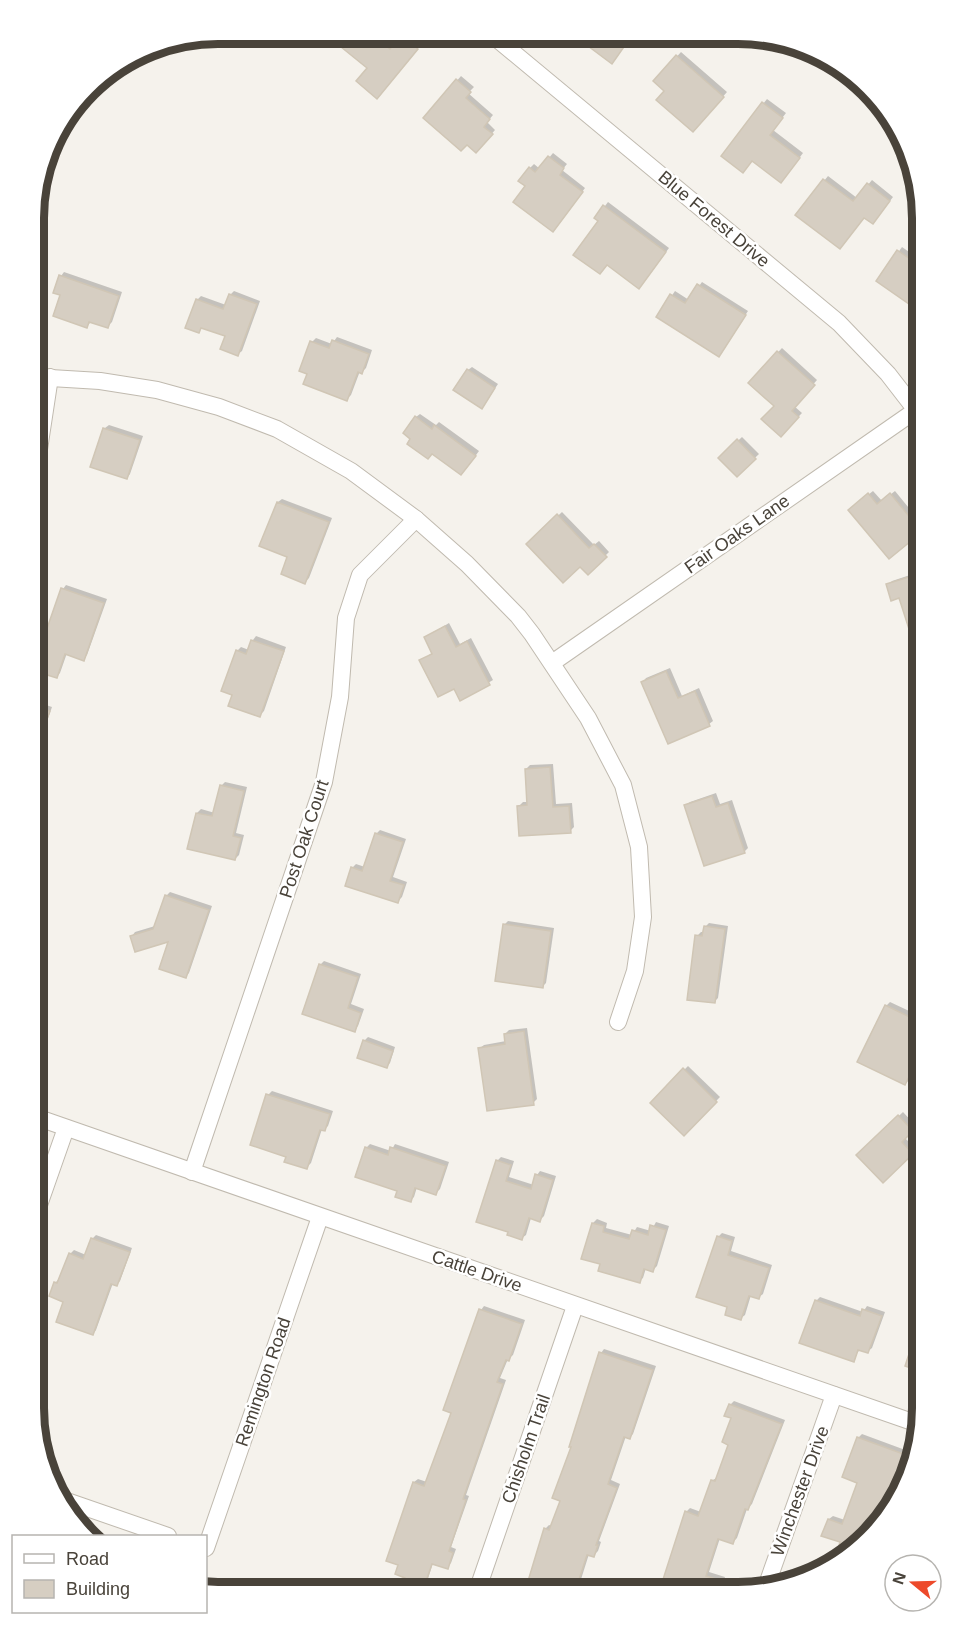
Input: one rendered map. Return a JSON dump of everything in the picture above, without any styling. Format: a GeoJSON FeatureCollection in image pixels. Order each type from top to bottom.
{"type":"FeatureCollection","features":[{"type":"Feature","properties":{"kind":"street","name":"Blue Forest Drive"},"geometry":{"type":"LineString","coordinates":[[503,44],[839,323],[912,402]]}},
{"type":"Feature","properties":{"kind":"street"},"geometry":{"type":"LineString","coordinates":[[44,377],[100,381],[157,390],[219,407],[296,439],[351,471],[416,519],[491,587],[518,616],[588,717],[623,785],[639,847],[643,917],[635,970],[618,1022]]}},
{"type":"Feature","properties":{"kind":"street","name":"Fair Oaks Lane"},"geometry":{"type":"LineString","coordinates":[[552,663],[689,566],[912,416]]}},
{"type":"Feature","properties":{"kind":"street","name":"Post Oak Court"},"geometry":{"type":"LineString","coordinates":[[192,1172],[324,782],[340,697],[346,618],[360,575],[416,519]]}},
{"type":"Feature","properties":{"kind":"street","name":"Cattle Drive"},"geometry":{"type":"LineString","coordinates":[[44,1120],[911,1421]]}},
{"type":"Feature","properties":{"kind":"street"},"geometry":{"type":"LineString","coordinates":[[44,1191],[66,1128]]}},
{"type":"Feature","properties":{"kind":"street","name":"Remington Road"},"geometry":{"type":"LineString","coordinates":[[207,1545],[320,1216]]}},
{"type":"Feature","properties":{"kind":"street","name":"Chisholm Trail"},"geometry":{"type":"LineString","coordinates":[[480,1582],[575,1306]]}},
{"type":"Feature","properties":{"kind":"street","name":"Winchester Drive"},"geometry":{"type":"LineString","coordinates":[[769,1579],[834,1395]]}},
{"type":"Feature","properties":{"kind":"street"},"geometry":{"type":"LineString","coordinates":[[72,1503],[165,1535]]}},
{"type":"Feature","properties":{"kind":"building"},"geometry":{"type":"Polygon","coordinates":[[[343,44],[384,44],[390,49],[394,44],[412,44],[418,49],[377,99],[356,81],[367,68],[341,47],[343,44]]]}},
{"type":"Feature","properties":{"kind":"building"},"geometry":{"type":"Polygon","coordinates":[[[585,44],[626,44],[612,64],[585,44]]]}},
{"type":"Feature","properties":{"kind":"building"},"geometry":{"type":"Polygon","coordinates":[[[676,55],[724,97],[693,132],[656,100],[664,91],[653,81],[676,55]]]}},
{"type":"Feature","properties":{"kind":"building"},"geometry":{"type":"Polygon","coordinates":[[[456,79],[471,92],[466,98],[490,119],[484,127],[493,134],[476,153],[467,145],[461,151],[423,118],[456,79]]]}},
{"type":"Feature","properties":{"kind":"building"},"geometry":{"type":"Polygon","coordinates":[[[762,102],[783,118],[770,135],[800,158],[781,183],[752,161],[743,173],[721,156],[762,102]]]}},
{"type":"Feature","properties":{"kind":"building"},"geometry":{"type":"Polygon","coordinates":[[[548,156],[564,168],[560,175],[583,192],[553,232],[513,202],[525,186],[518,181],[529,167],[535,172],[548,156]]]}},
{"type":"Feature","properties":{"kind":"building"},"geometry":{"type":"Polygon","coordinates":[[[823,179],[853,201],[867,183],[890,201],[873,224],[864,218],[840,249],[795,215],[823,179]]]}},
{"type":"Feature","properties":{"kind":"building"},"geometry":{"type":"Polygon","coordinates":[[[603,205],[666,252],[639,289],[607,265],[600,274],[573,255],[598,221],[594,218],[603,205]]]}},
{"type":"Feature","properties":{"kind":"building"},"geometry":{"type":"Polygon","coordinates":[[[897,250],[912,260],[912,306],[876,281],[897,250]]]}},
{"type":"Feature","properties":{"kind":"building"},"geometry":{"type":"Polygon","coordinates":[[[59,275],[119,296],[108,328],[89,322],[87,328],[53,316],[60,295],[53,293],[59,275]]]}},
{"type":"Feature","properties":{"kind":"building"},"geometry":{"type":"Polygon","coordinates":[[[697,284],[746,315],[719,357],[656,317],[670,294],[685,303],[697,284]]]}},
{"type":"Feature","properties":{"kind":"building"},"geometry":{"type":"Polygon","coordinates":[[[229,294],[257,304],[238,356],[220,349],[225,336],[201,328],[199,333],[185,328],[196,299],[223,309],[229,294]]]}},
{"type":"Feature","properties":{"kind":"building"},"geometry":{"type":"Polygon","coordinates":[[[332,340],[369,354],[362,374],[358,372],[347,401],[303,384],[307,374],[299,371],[310,341],[329,348],[332,340]]]}},
{"type":"Feature","properties":{"kind":"building"},"geometry":{"type":"Polygon","coordinates":[[[777,351],[815,385],[792,411],[799,417],[781,437],[761,419],[774,406],[748,383],[777,351]]]}},
{"type":"Feature","properties":{"kind":"building"},"geometry":{"type":"Polygon","coordinates":[[[467,369],[495,388],[482,409],[453,390],[467,369]]]}},
{"type":"Feature","properties":{"kind":"building"},"geometry":{"type":"Polygon","coordinates":[[[415,416],[432,429],[434,425],[476,456],[461,475],[432,454],[428,459],[407,444],[410,439],[403,433],[415,416]]]}},
{"type":"Feature","properties":{"kind":"building"},"geometry":{"type":"Polygon","coordinates":[[[103,428],[140,440],[127,479],[90,467],[103,428]]]}},
{"type":"Feature","properties":{"kind":"building"},"geometry":{"type":"Polygon","coordinates":[[[737,439],[756,459],[737,477],[718,458],[737,439]]]}},
{"type":"Feature","properties":{"kind":"building"},"geometry":{"type":"Polygon","coordinates":[[[868,493],[877,504],[890,493],[912,520],[912,540],[889,559],[848,510],[868,493]]]}},
{"type":"Feature","properties":{"kind":"building"},"geometry":{"type":"Polygon","coordinates":[[[277,502],[329,522],[305,584],[281,574],[287,557],[259,546],[277,502]]]}},
{"type":"Feature","properties":{"kind":"building"},"geometry":{"type":"Polygon","coordinates":[[[557,514],[589,548],[594,544],[607,557],[588,575],[580,567],[563,583],[526,544],[557,514]]]}},
{"type":"Feature","properties":{"kind":"building"},"geometry":{"type":"Polygon","coordinates":[[[912,576],[912,637],[899,598],[891,601],[886,584],[912,576]]]}},
{"type":"Feature","properties":{"kind":"building"},"geometry":{"type":"Polygon","coordinates":[[[61,588],[104,603],[84,661],[65,654],[57,678],[44,674],[44,637],[61,588]]]}},
{"type":"Feature","properties":{"kind":"building"},"geometry":{"type":"Polygon","coordinates":[[[445,626],[456,647],[467,641],[490,685],[460,701],[454,689],[438,697],[419,660],[432,654],[424,637],[445,626]]]}},
{"type":"Feature","properties":{"kind":"building"},"geometry":{"type":"Polygon","coordinates":[[[251,640],[284,651],[260,717],[228,706],[232,695],[221,691],[236,650],[246,654],[251,640]]]}},
{"type":"Feature","properties":{"kind":"building"},"geometry":{"type":"Polygon","coordinates":[[[666,671],[678,698],[695,691],[710,726],[668,744],[641,682],[666,671]]]}},
{"type":"Feature","properties":{"kind":"building"},"geometry":{"type":"Polygon","coordinates":[[[44,709],[50,711],[44,728],[44,709]]]}},
{"type":"Feature","properties":{"kind":"building"},"geometry":{"type":"Polygon","coordinates":[[[550,767],[553,807],[569,806],[571,833],[519,836],[517,806],[527,805],[525,769],[550,767]]]}},
{"type":"Feature","properties":{"kind":"building"},"geometry":{"type":"Polygon","coordinates":[[[220,785],[244,791],[233,836],[241,838],[235,860],[187,849],[196,813],[212,816],[220,785]]]}},
{"type":"Feature","properties":{"kind":"building"},"geometry":{"type":"Polygon","coordinates":[[[712,796],[716,807],[728,803],[745,853],[704,866],[684,805],[712,796]]]}},
{"type":"Feature","properties":{"kind":"building"},"geometry":{"type":"Polygon","coordinates":[[[375,833],[403,842],[390,881],[404,885],[398,903],[345,886],[351,867],[362,871],[375,833]]]}},
{"type":"Feature","properties":{"kind":"building"},"geometry":{"type":"Polygon","coordinates":[[[165,895],[209,910],[186,978],[159,969],[168,942],[135,952],[130,936],[153,929],[165,895]]]}},
{"type":"Feature","properties":{"kind":"building"},"geometry":{"type":"Polygon","coordinates":[[[503,924],[551,931],[543,988],[495,981],[503,924]]]}},
{"type":"Feature","properties":{"kind":"building"},"geometry":{"type":"Polygon","coordinates":[[[704,926],[725,929],[715,1003],[687,1000],[695,935],[702,936],[704,926]]]}},
{"type":"Feature","properties":{"kind":"building"},"geometry":{"type":"Polygon","coordinates":[[[319,964],[358,977],[348,1008],[361,1013],[355,1032],[302,1014],[319,964]]]}},
{"type":"Feature","properties":{"kind":"building"},"geometry":{"type":"Polygon","coordinates":[[[885,1005],[911,1018],[911,1072],[905,1085],[857,1062],[885,1005]]]}},
{"type":"Feature","properties":{"kind":"building"},"geometry":{"type":"Polygon","coordinates":[[[524,1031],[534,1105],[487,1111],[478,1048],[505,1044],[504,1034],[524,1031]]]}},
{"type":"Feature","properties":{"kind":"building"},"geometry":{"type":"Polygon","coordinates":[[[363,1040],[393,1051],[387,1068],[357,1058],[363,1040]]]}},
{"type":"Feature","properties":{"kind":"building"},"geometry":{"type":"Polygon","coordinates":[[[683,1068],[717,1102],[684,1136],[650,1103],[683,1068]]]}},
{"type":"Feature","properties":{"kind":"building"},"geometry":{"type":"Polygon","coordinates":[[[266,1094],[330,1114],[325,1131],[320,1130],[307,1169],[284,1162],[286,1157],[250,1145],[266,1094]]]}},
{"type":"Feature","properties":{"kind":"building"},"geometry":{"type":"Polygon","coordinates":[[[898,1115],[911,1129],[911,1133],[902,1142],[911,1152],[911,1156],[883,1183],[856,1155],[898,1115]]]}},
{"type":"Feature","properties":{"kind":"building"},"geometry":{"type":"Polygon","coordinates":[[[365,1147],[388,1155],[390,1147],[446,1166],[436,1195],[415,1188],[411,1202],[395,1197],[397,1191],[355,1177],[365,1147]]]}},
{"type":"Feature","properties":{"kind":"building"},"geometry":{"type":"Polygon","coordinates":[[[496,1160],[511,1165],[506,1181],[531,1189],[535,1174],[553,1180],[540,1222],[529,1218],[522,1240],[507,1235],[508,1232],[476,1222],[496,1160]]]}},
{"type":"Feature","properties":{"kind":"building"},"geometry":{"type":"Polygon","coordinates":[[[592,1223],[604,1226],[603,1232],[629,1239],[632,1230],[648,1235],[650,1225],[666,1230],[653,1272],[644,1269],[640,1283],[598,1271],[600,1264],[581,1259],[592,1223]]]}},
{"type":"Feature","properties":{"kind":"building"},"geometry":{"type":"Polygon","coordinates":[[[717,1236],[732,1241],[728,1255],[769,1268],[759,1299],[749,1296],[741,1320],[725,1315],[727,1307],[696,1297],[717,1236]]]}},
{"type":"Feature","properties":{"kind":"building"},"geometry":{"type":"Polygon","coordinates":[[[91,1238],[130,1252],[117,1286],[111,1284],[93,1335],[56,1322],[63,1302],[49,1296],[69,1253],[83,1259],[91,1238]]]}},
{"type":"Feature","properties":{"kind":"building"},"geometry":{"type":"Polygon","coordinates":[[[815,1300],[860,1316],[862,1309],[882,1316],[868,1353],[858,1350],[854,1362],[799,1343],[815,1300]]]}},
{"type":"Feature","properties":{"kind":"building"},"geometry":{"type":"Polygon","coordinates":[[[479,1309],[522,1324],[509,1361],[506,1360],[497,1382],[503,1384],[463,1499],[466,1500],[449,1551],[453,1553],[448,1569],[432,1564],[426,1582],[404,1582],[405,1578],[395,1574],[398,1565],[386,1561],[413,1482],[424,1486],[451,1413],[443,1410],[479,1309]]]}},
{"type":"Feature","properties":{"kind":"building"},"geometry":{"type":"Polygon","coordinates":[[[911,1348],[911,1368],[905,1366],[911,1348]]]}},
{"type":"Feature","properties":{"kind":"building"},"geometry":{"type":"Polygon","coordinates":[[[599,1352],[653,1370],[630,1439],[624,1437],[608,1484],[617,1488],[596,1545],[598,1545],[594,1557],[587,1555],[578,1582],[528,1582],[544,1528],[549,1530],[560,1501],[552,1498],[571,1447],[569,1447],[599,1352]]]}},
{"type":"Feature","properties":{"kind":"building"},"geometry":{"type":"Polygon","coordinates":[[[729,1404],[782,1424],[748,1510],[745,1509],[733,1544],[718,1539],[706,1576],[722,1582],[662,1582],[685,1511],[698,1516],[711,1480],[715,1481],[728,1445],[722,1442],[731,1418],[724,1416],[729,1404]]]}},
{"type":"Feature","properties":{"kind":"building"},"geometry":{"type":"Polygon","coordinates":[[[857,1437],[905,1454],[888,1495],[876,1514],[861,1531],[837,1550],[840,1542],[821,1536],[828,1519],[842,1524],[857,1483],[842,1477],[857,1437]]]}}]}
